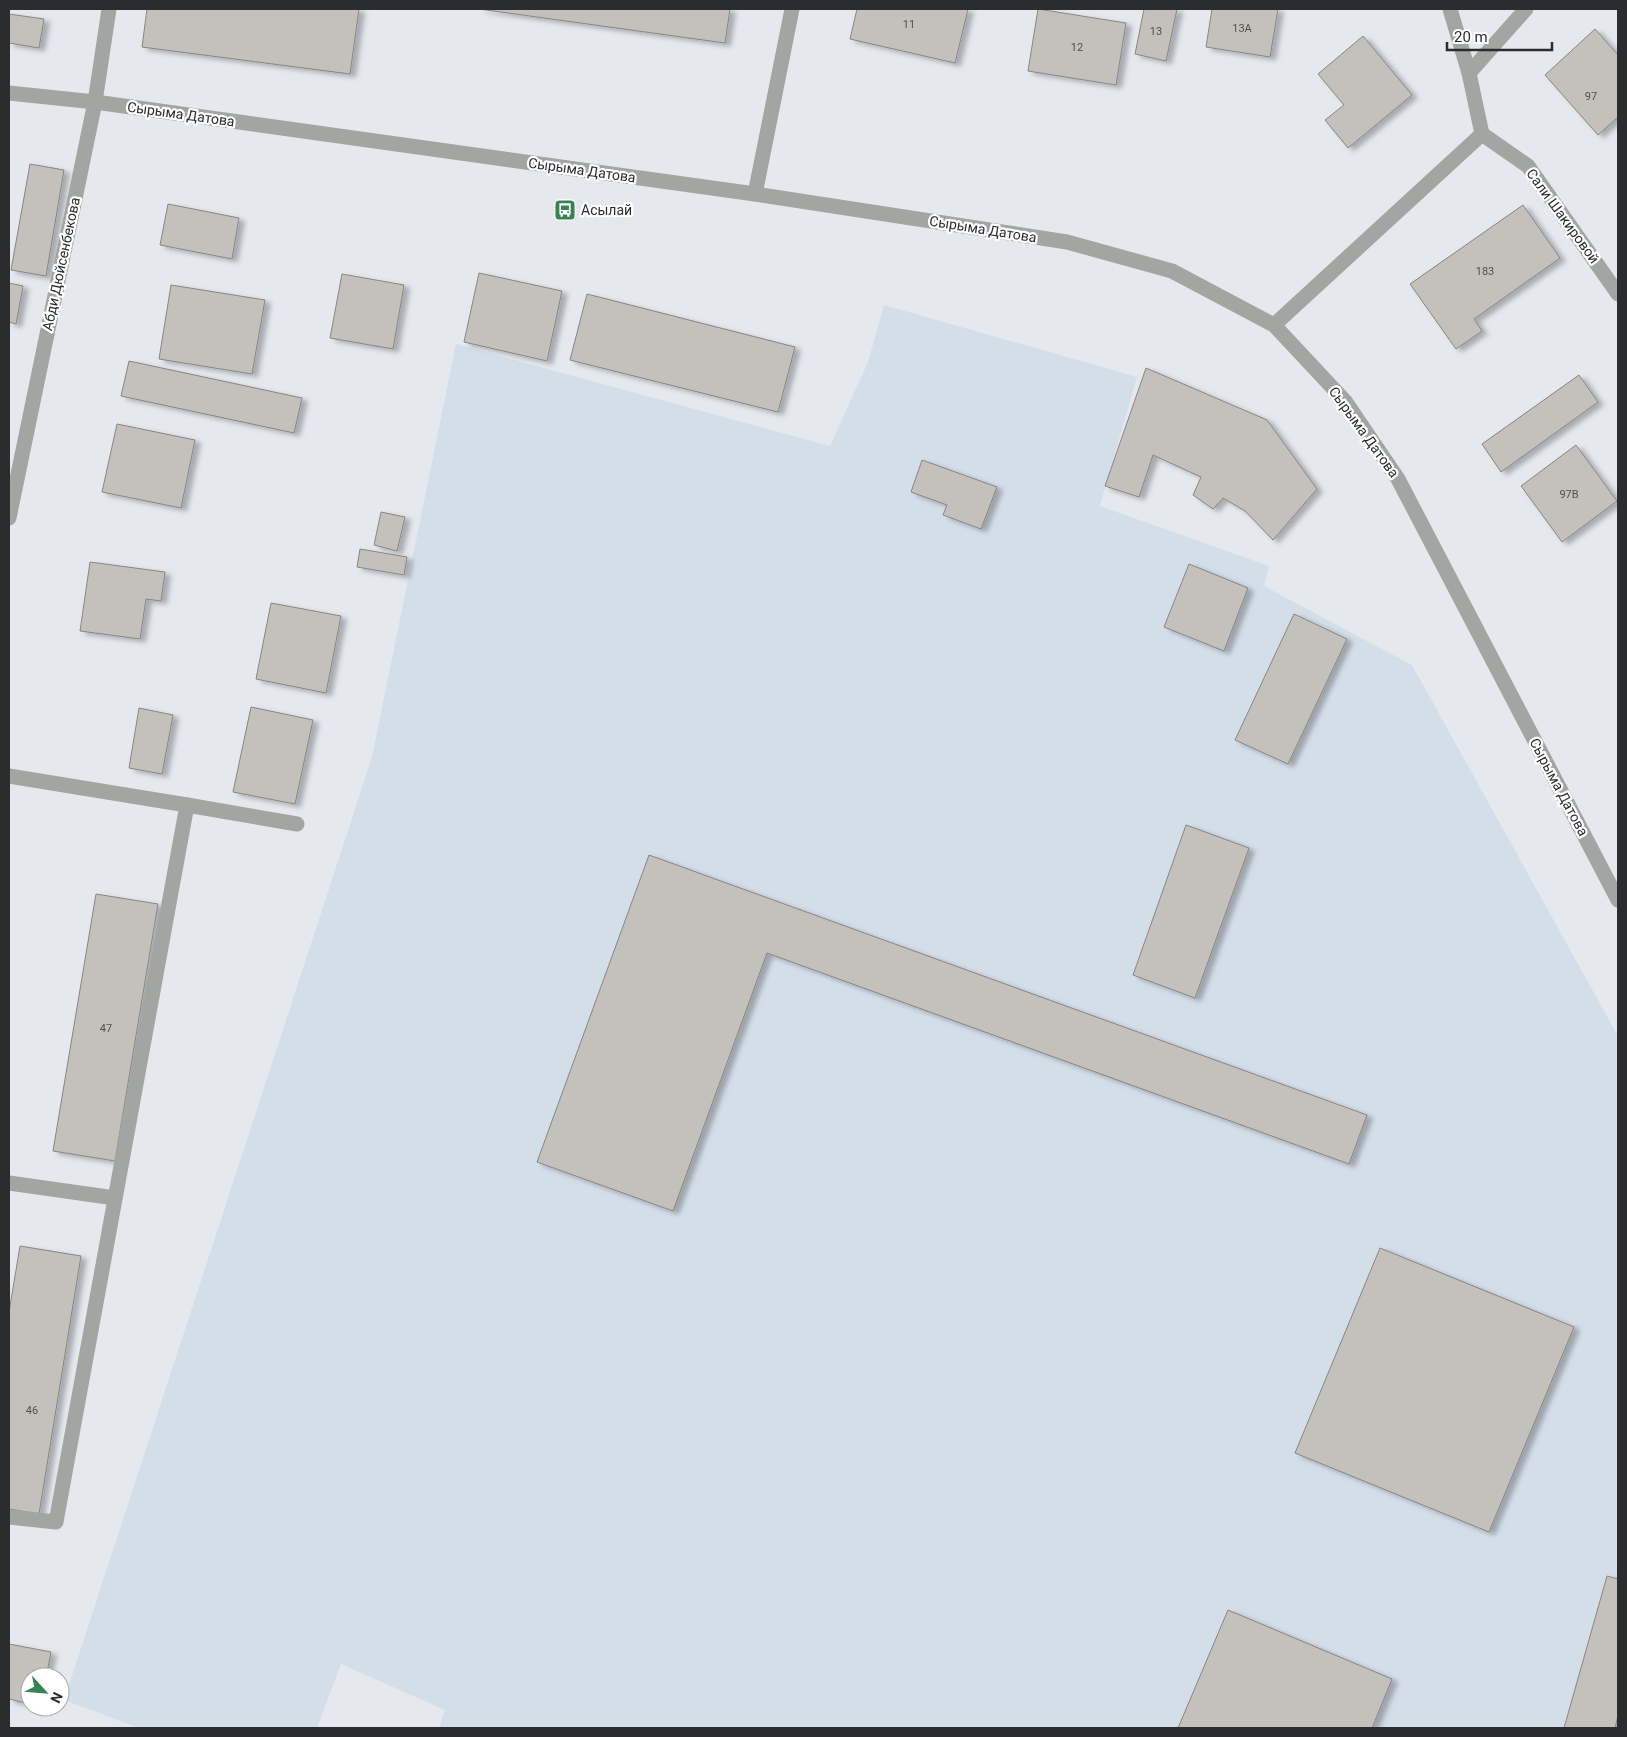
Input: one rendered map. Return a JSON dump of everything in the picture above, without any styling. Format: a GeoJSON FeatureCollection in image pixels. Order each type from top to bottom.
{"type":"FeatureCollection","features":[{"type":"Feature","properties":{"kind":"street","name":"Абди Дюйсенбекова"},"geometry":{"type":"LineString","coordinates":[[9,518],[10,499],[95,102],[109,9]]}},
{"type":"Feature","properties":{"kind":"street"},"geometry":{"type":"LineString","coordinates":[[755,194],[792,9]]}},
{"type":"Feature","properties":{"kind":"street"},"geometry":{"type":"LineString","coordinates":[[1274,325],[1482,134],[1469,73],[1450,9]]}},
{"type":"Feature","properties":{"kind":"street"},"geometry":{"type":"LineString","coordinates":[[1469,73],[1526,9]]}},
{"type":"Feature","properties":{"kind":"street","name":"Сырыма Датова"},"geometry":{"type":"LineString","coordinates":[[9,93],[95,102],[755,194],[1067,242],[1172,271],[1274,325],[1345,401],[1398,479],[1618,900]]}},
{"type":"Feature","properties":{"kind":"street","name":"Сали Шакировой"},"geometry":{"type":"LineString","coordinates":[[1482,134],[1528,166],[1618,294]]}},
{"type":"Feature","properties":{"kind":"street"},"geometry":{"type":"LineString","coordinates":[[9,776],[297,824]]}},
{"type":"Feature","properties":{"kind":"street"},"geometry":{"type":"LineString","coordinates":[[9,1517],[56,1522],[187,805]]}},
{"type":"Feature","properties":{"kind":"street"},"geometry":{"type":"LineString","coordinates":[[9,1183],[115,1198]]}},
{"type":"Feature","properties":{"kind":"shaded area"},"geometry":{"type":"Polygon","coordinates":[[[884,305],[1137,377],[1100,506],[1269,566],[1264,586],[1412,665],[1618,1036],[1618,1728],[439,1728],[445,1710],[341,1664],[317,1728],[139,1728],[70,1702],[70,1682],[372,757],[456,344],[830,446],[868,362],[884,305]]]}},
{"type":"Feature","properties":{"kind":"building"},"geometry":{"type":"Polygon","coordinates":[[[147,9],[359,9],[350,74],[142,47],[147,9]]]}},
{"type":"Feature","properties":{"kind":"building"},"geometry":{"type":"Polygon","coordinates":[[[479,9],[730,9],[725,43],[479,9]]]}},
{"type":"Feature","properties":{"kind":"building"},"geometry":{"type":"Polygon","coordinates":[[[857,9],[968,9],[955,63],[850,39],[857,9]]]}},
{"type":"Feature","properties":{"kind":"building"},"geometry":{"type":"Polygon","coordinates":[[[1038,9],[1126,23],[1116,85],[1028,71],[1038,9]]]}},
{"type":"Feature","properties":{"kind":"building"},"geometry":{"type":"Polygon","coordinates":[[[1144,9],[1177,9],[1166,61],[1135,54],[1144,9]]]}},
{"type":"Feature","properties":{"kind":"building"},"geometry":{"type":"Polygon","coordinates":[[[1212,9],[1278,9],[1270,57],[1206,47],[1212,9]]]}},
{"type":"Feature","properties":{"kind":"building"},"geometry":{"type":"Polygon","coordinates":[[[9,14],[44,19],[39,48],[9,43],[9,14]]]}},
{"type":"Feature","properties":{"kind":"building"},"geometry":{"type":"Polygon","coordinates":[[[1595,29],[1618,55],[1618,117],[1598,135],[1545,75],[1595,29]]]}},
{"type":"Feature","properties":{"kind":"building"},"geometry":{"type":"Polygon","coordinates":[[[1363,36],[1412,95],[1348,148],[1325,120],[1344,105],[1318,74],[1363,36]]]}},
{"type":"Feature","properties":{"kind":"building"},"geometry":{"type":"Polygon","coordinates":[[[30,164],[64,170],[46,276],[11,270],[30,164]]]}},
{"type":"Feature","properties":{"kind":"building"},"geometry":{"type":"Polygon","coordinates":[[[168,204],[239,218],[232,259],[160,245],[168,204]]]}},
{"type":"Feature","properties":{"kind":"building"},"geometry":{"type":"Polygon","coordinates":[[[1523,205],[1560,258],[1474,319],[1482,331],[1456,349],[1410,284],[1523,205]]]}},
{"type":"Feature","properties":{"kind":"building"},"geometry":{"type":"Polygon","coordinates":[[[479,273],[562,291],[547,361],[464,342],[479,273]]]}},
{"type":"Feature","properties":{"kind":"building"},"geometry":{"type":"Polygon","coordinates":[[[342,274],[404,285],[393,349],[330,338],[342,274]]]}},
{"type":"Feature","properties":{"kind":"building"},"geometry":{"type":"Polygon","coordinates":[[[9,283],[23,286],[16,324],[9,322],[9,283]]]}},
{"type":"Feature","properties":{"kind":"building"},"geometry":{"type":"Polygon","coordinates":[[[171,285],[265,300],[252,374],[159,359],[171,285]]]}},
{"type":"Feature","properties":{"kind":"building"},"geometry":{"type":"Polygon","coordinates":[[[587,294],[795,347],[778,412],[570,360],[587,294]]]}},
{"type":"Feature","properties":{"kind":"building"},"geometry":{"type":"Polygon","coordinates":[[[129,361],[302,398],[294,433],[121,396],[129,361]]]}},
{"type":"Feature","properties":{"kind":"building"},"geometry":{"type":"Polygon","coordinates":[[[1146,368],[1267,420],[1317,489],[1273,540],[1245,511],[1223,498],[1213,509],[1193,495],[1201,477],[1153,455],[1139,497],[1105,486],[1146,368]]]}},
{"type":"Feature","properties":{"kind":"building"},"geometry":{"type":"Polygon","coordinates":[[[1579,375],[1598,402],[1501,472],[1482,444],[1579,375]]]}},
{"type":"Feature","properties":{"kind":"building"},"geometry":{"type":"Polygon","coordinates":[[[117,424],[195,440],[181,508],[102,492],[117,424]]]}},
{"type":"Feature","properties":{"kind":"building"},"geometry":{"type":"Polygon","coordinates":[[[1576,445],[1617,501],[1562,542],[1521,486],[1576,445]]]}},
{"type":"Feature","properties":{"kind":"building"},"geometry":{"type":"Polygon","coordinates":[[[922,460],[997,487],[981,529],[943,515],[947,505],[911,492],[922,460]]]}},
{"type":"Feature","properties":{"kind":"building"},"geometry":{"type":"Polygon","coordinates":[[[381,512],[405,517],[397,551],[374,545],[381,512]]]}},
{"type":"Feature","properties":{"kind":"building"},"geometry":{"type":"Polygon","coordinates":[[[360,549],[407,557],[404,575],[357,567],[360,549]]]}},
{"type":"Feature","properties":{"kind":"building"},"geometry":{"type":"Polygon","coordinates":[[[90,562],[165,572],[161,601],[146,599],[140,639],[80,631],[90,562]]]}},
{"type":"Feature","properties":{"kind":"building"},"geometry":{"type":"Polygon","coordinates":[[[1189,564],[1248,588],[1224,651],[1164,627],[1189,564]]]}},
{"type":"Feature","properties":{"kind":"building"},"geometry":{"type":"Polygon","coordinates":[[[271,603],[341,616],[326,693],[256,679],[271,603]]]}},
{"type":"Feature","properties":{"kind":"building"},"geometry":{"type":"Polygon","coordinates":[[[1294,614],[1347,639],[1288,764],[1235,740],[1294,614]]]}},
{"type":"Feature","properties":{"kind":"building"},"geometry":{"type":"Polygon","coordinates":[[[251,707],[313,720],[295,804],[233,792],[251,707]]]}},
{"type":"Feature","properties":{"kind":"building"},"geometry":{"type":"Polygon","coordinates":[[[139,708],[173,715],[162,774],[129,768],[139,708]]]}},
{"type":"Feature","properties":{"kind":"building"},"geometry":{"type":"Polygon","coordinates":[[[1186,825],[1249,848],[1195,998],[1133,975],[1186,825]]]}},
{"type":"Feature","properties":{"kind":"building"},"geometry":{"type":"Polygon","coordinates":[[[649,855],[1367,1115],[1349,1164],[767,953],[673,1211],[537,1162],[649,855]]]}},
{"type":"Feature","properties":{"kind":"building"},"geometry":{"type":"Polygon","coordinates":[[[96,894],[158,904],[115,1161],[53,1151],[96,894]]]}},
{"type":"Feature","properties":{"kind":"building"},"geometry":{"type":"Polygon","coordinates":[[[20,1246],[81,1256],[39,1514],[9,1509],[9,1312],[20,1246]]]}},
{"type":"Feature","properties":{"kind":"building"},"geometry":{"type":"Polygon","coordinates":[[[1380,1248],[1574,1327],[1489,1532],[1295,1453],[1380,1248]]]}},
{"type":"Feature","properties":{"kind":"building"},"geometry":{"type":"Polygon","coordinates":[[[1607,1576],[1618,1579],[1618,1715],[1615,1728],[1564,1728],[1607,1576]]]}},
{"type":"Feature","properties":{"kind":"building"},"geometry":{"type":"Polygon","coordinates":[[[1228,1610],[1392,1679],[1372,1728],[1178,1728],[1228,1610]]]}},
{"type":"Feature","properties":{"kind":"building"},"geometry":{"type":"Polygon","coordinates":[[[9,1644],[51,1652],[48,1667],[20,1667],[20,1702],[9,1699],[9,1644]]]}},
{"type":"Feature","properties":{"kind":"place","name":"Асылай"},"geometry":{"type":"Point","coordinates":[565,210]}}]}
